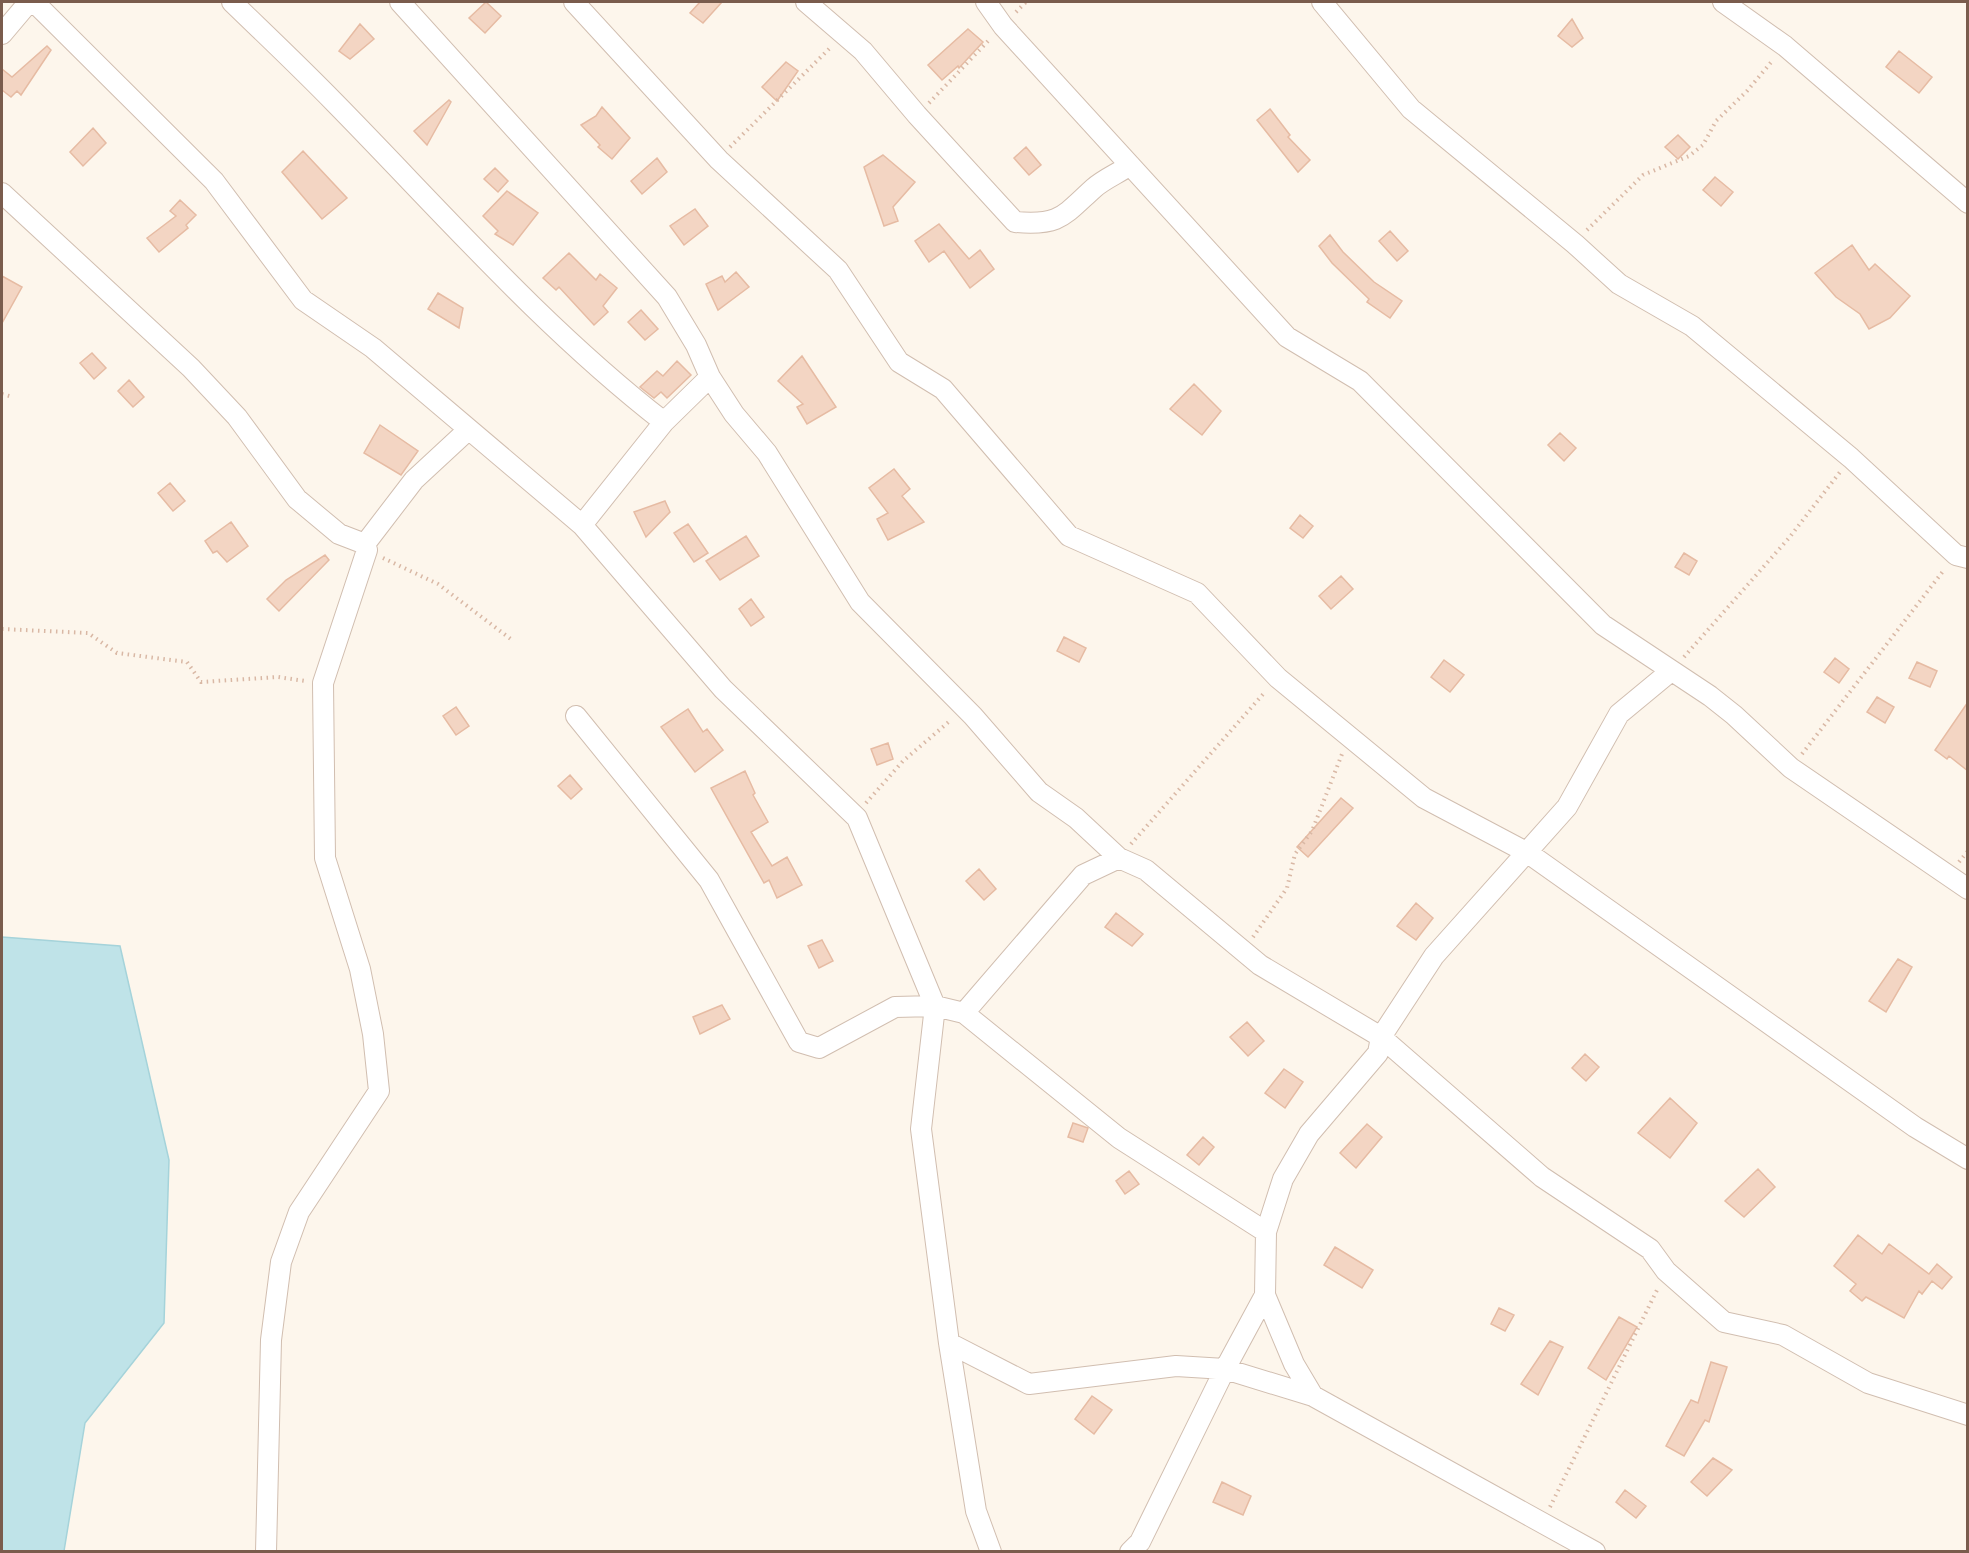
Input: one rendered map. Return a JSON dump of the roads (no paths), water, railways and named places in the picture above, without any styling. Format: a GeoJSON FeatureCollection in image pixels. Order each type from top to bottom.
{"type":"FeatureCollection","features":[{"type":"Feature","properties":{"kind":"street"},"geometry":{"type":"LineString","coordinates":[[2,34],[29,2]]}},
{"type":"Feature","properties":{"kind":"street"},"geometry":{"type":"LineString","coordinates":[[34,2],[214,181],[303,300],[373,348],[582,525],[723,689],[857,819],[935,1006],[921,1130],[949,1343],[976,1511],[991,1551]]}},
{"type":"Feature","properties":{"kind":"street"},"geometry":{"type":"LineString","coordinates":[[232,2],[335,103],[494,270],[626,392],[664,422]]}},
{"type":"Feature","properties":{"kind":"street"},"geometry":{"type":"LineString","coordinates":[[400,2],[668,297],[696,345],[710,377],[734,414],[766,453],[860,602],[965,708],[1039,792],[1076,818],[1119,858],[1146,870],[1260,964],[1381,1036],[1542,1177],[1650,1250],[1666,1271],[1724,1322],[1783,1335],[1868,1383],[1968,1415]]}},
{"type":"Feature","properties":{"kind":"street"},"geometry":{"type":"LineString","coordinates":[[574,2],[719,160],[838,270],[899,362],[943,389],[1069,536],[1197,593],[1278,678],[1424,798],[1528,853],[1906,1120],[1968,1159]]}},
{"type":"Feature","properties":{"kind":"street"},"geometry":{"type":"LineString","coordinates":[[806,2],[863,51],[917,115],[1015,222],[1038,224],[1052,222],[1072,210],[1095,187],[1130,165]]}},
{"type":"Feature","properties":{"kind":"street"},"geometry":{"type":"LineString","coordinates":[[986,2],[1003,26],[1287,337],[1360,381],[1603,625],[1734,715],[1791,768],[1968,889]]}},
{"type":"Feature","properties":{"kind":"street"},"geometry":{"type":"LineString","coordinates":[[1322,2],[1411,109],[1575,244],[1619,284],[1692,326],[1851,458],[1962,556]]}},
{"type":"Feature","properties":{"kind":"street"},"geometry":{"type":"LineString","coordinates":[[1723,2],[1785,46],[1968,203]]}},
{"type":"Feature","properties":{"kind":"street"},"geometry":{"type":"LineString","coordinates":[[2,193],[191,368],[237,417],[297,499],[339,534],[366,547]]}},
{"type":"Feature","properties":{"kind":"street"},"geometry":{"type":"LineString","coordinates":[[582,525],[664,422],[710,377]]}},
{"type":"Feature","properties":{"kind":"street"},"geometry":{"type":"LineString","coordinates":[[266,1551],[271,1340],[281,1262],[299,1212],[379,1091],[373,1034],[360,969],[325,858],[323,683],[366,547],[414,480],[468,430]]}},
{"type":"Feature","properties":{"kind":"street"},"geometry":{"type":"LineString","coordinates":[[1313,1396],[1294,1364],[1265,1295],[1266,1232],[1284,1179],[1309,1134],[1378,1053],[1381,1036],[1434,956],[1567,807],[1619,714],[1671,671]]}},
{"type":"Feature","properties":{"kind":"street"},"geometry":{"type":"LineString","coordinates":[[576,716],[709,880],[799,1042],[819,1048],[895,1007],[935,1006],[964,1013],[1119,1138],[1266,1232]]}},
{"type":"Feature","properties":{"kind":"street"},"geometry":{"type":"LineString","coordinates":[[964,1013],[1083,875],[1119,858]]}},
{"type":"Feature","properties":{"kind":"street"},"geometry":{"type":"LineString","coordinates":[[1130,1551],[1140,1542],[1225,1369],[1265,1295]]}},
{"type":"Feature","properties":{"kind":"street"},"geometry":{"type":"LineString","coordinates":[[949,1343],[1029,1384],[1176,1366],[1225,1369],[1313,1396],[1594,1551]]}},
{"type":"Feature","properties":{"kind":"water"},"geometry":{"type":"Polygon","coordinates":[[[2,937],[120,946],[169,1160],[164,1323],[85,1423],[64,1551],[2,1551],[2,937]]]}}]}
